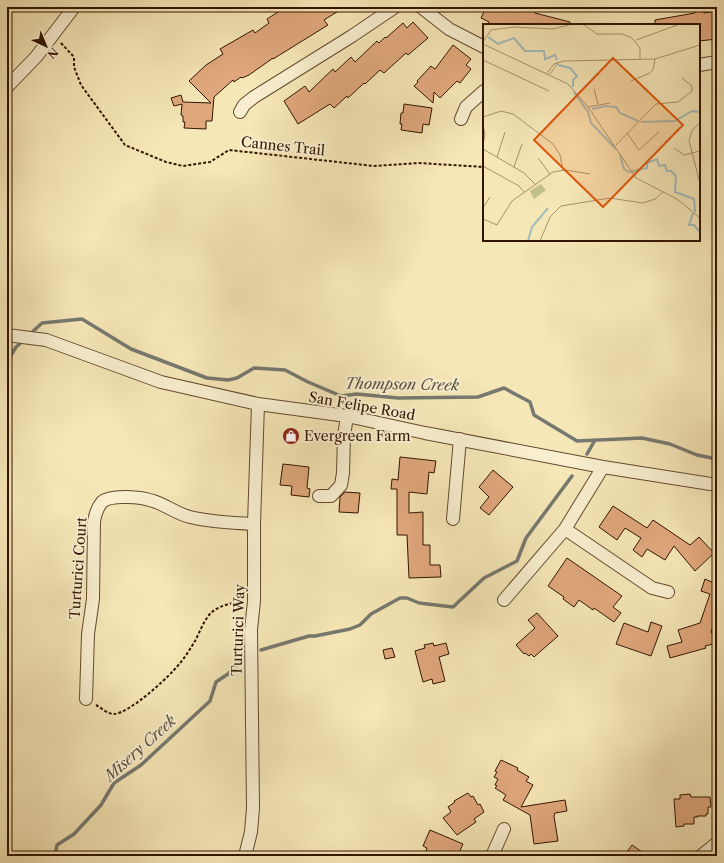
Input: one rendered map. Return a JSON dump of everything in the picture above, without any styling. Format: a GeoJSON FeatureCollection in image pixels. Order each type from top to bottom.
{"type":"FeatureCollection","features":[{"type":"Feature","properties":{"kind":"street"},"geometry":{"type":"LineString","coordinates":[[7,87],[36,57],[74,7]]}},
{"type":"Feature","properties":{"kind":"street"},"geometry":{"type":"LineString","coordinates":[[240,112],[244,105],[254,97],[352,36],[395,7]]}},
{"type":"Feature","properties":{"kind":"street"},"geometry":{"type":"LineString","coordinates":[[421,7],[449,29],[483,46]]}},
{"type":"Feature","properties":{"kind":"street"},"geometry":{"type":"LineString","coordinates":[[700,65],[717,62]]}},
{"type":"Feature","properties":{"kind":"street"},"geometry":{"type":"LineString","coordinates":[[461,119],[466,107],[483,92]]}},
{"type":"Feature","properties":{"kind":"street","name":"San Felipe Road"},"geometry":{"type":"LineString","coordinates":[[7,335],[46,340],[161,382],[258,404],[347,416],[603,467],[717,485]]}},
{"type":"Feature","properties":{"kind":"street","name":"Turturici Way"},"geometry":{"type":"LineString","coordinates":[[245,856],[251,832],[253,808],[251,630],[254,601],[254,524],[258,404]]}},
{"type":"Feature","properties":{"kind":"street"},"geometry":{"type":"LineString","coordinates":[[319,496],[331,496],[341,485],[343,473],[344,436],[347,416]]}},
{"type":"Feature","properties":{"kind":"street"},"geometry":{"type":"LineString","coordinates":[[453,519],[460,439]]}},
{"type":"Feature","properties":{"kind":"street"},"geometry":{"type":"LineString","coordinates":[[504,600],[565,529],[603,467]]}},
{"type":"Feature","properties":{"kind":"street","name":"Turturici Court"},"geometry":{"type":"LineString","coordinates":[[86,699],[88,634],[93,599],[94,522],[96,512],[103,502],[112,498],[140,498],[153,501],[176,512],[194,518],[226,523],[254,524]]}},
{"type":"Feature","properties":{"kind":"street"},"geometry":{"type":"LineString","coordinates":[[565,529],[652,588],[668,592]]}},
{"type":"Feature","properties":{"kind":"street"},"geometry":{"type":"LineString","coordinates":[[492,856],[504,829]]}},
{"type":"Feature","properties":{"kind":"street"},"geometry":{"type":"LineString","coordinates":[[701,856],[717,843]]}},
{"type":"Feature","properties":{"kind":"path","name":"Cannes Trail"},"geometry":{"type":"LineString","coordinates":[[53,35],[74,57],[74,68],[81,85],[125,145],[166,162],[183,166],[210,162],[229,150],[374,166],[419,164],[483,167]]}},
{"type":"Feature","properties":{"kind":"path"},"geometry":{"type":"LineString","coordinates":[[86,699],[108,713],[116,714],[125,710],[138,702],[174,670],[212,612],[217,608],[229,604],[254,601]]}},
{"type":"Feature","properties":{"kind":"building"},"geometry":{"type":"Polygon","coordinates":[[[286,7],[345,7],[324,20],[328,25],[273,58],[249,75],[242,78],[241,77],[234,82],[233,80],[214,97],[212,121],[206,121],[206,129],[184,128],[185,122],[183,122],[183,116],[181,115],[182,104],[174,106],[171,98],[181,95],[183,102],[211,103],[189,81],[206,65],[223,54],[220,49],[253,30],[255,33],[269,23],[267,19],[286,7]]]}},
{"type":"Feature","properties":{"kind":"building"},"geometry":{"type":"Polygon","coordinates":[[[486,7],[527,7],[536,9],[535,13],[570,22],[570,24],[488,24],[489,22],[481,18],[486,7]]]}},
{"type":"Feature","properties":{"kind":"building"},"geometry":{"type":"Polygon","coordinates":[[[703,9],[704,13],[717,11],[717,39],[700,41],[700,24],[655,24],[655,20],[695,13],[695,10],[703,9]]]}},
{"type":"Feature","properties":{"kind":"building"},"geometry":{"type":"Polygon","coordinates":[[[413,22],[428,38],[408,55],[406,53],[384,73],[380,70],[365,84],[364,83],[348,98],[347,96],[334,108],[330,104],[298,124],[284,101],[305,86],[309,92],[333,69],[335,72],[351,57],[355,62],[377,41],[379,43],[403,23],[407,28],[413,22]]]}},
{"type":"Feature","properties":{"kind":"building"},"geometry":{"type":"Polygon","coordinates":[[[453,45],[471,59],[466,65],[471,69],[460,83],[457,81],[440,98],[434,92],[433,103],[414,86],[431,66],[435,69],[453,45]]]}},
{"type":"Feature","properties":{"kind":"building"},"geometry":{"type":"Polygon","coordinates":[[[404,104],[432,108],[429,125],[423,124],[422,133],[401,130],[401,113],[403,113],[404,104]]]}},
{"type":"Feature","properties":{"kind":"building"},"geometry":{"type":"Polygon","coordinates":[[[400,457],[436,461],[434,473],[429,472],[427,494],[409,492],[409,513],[423,512],[423,545],[430,545],[430,565],[440,565],[441,577],[409,578],[407,535],[397,535],[397,489],[391,489],[392,479],[398,480],[400,457]]]}},
{"type":"Feature","properties":{"kind":"building"},"geometry":{"type":"Polygon","coordinates":[[[283,464],[309,467],[307,488],[310,489],[309,497],[291,495],[292,486],[280,485],[283,464]]]}},
{"type":"Feature","properties":{"kind":"building"},"geometry":{"type":"Polygon","coordinates":[[[493,470],[513,487],[489,515],[480,508],[489,497],[479,487],[493,470]]]}},
{"type":"Feature","properties":{"kind":"building"},"geometry":{"type":"Polygon","coordinates":[[[345,492],[360,493],[358,513],[339,512],[340,497],[345,492]]]}},
{"type":"Feature","properties":{"kind":"building"},"geometry":{"type":"Polygon","coordinates":[[[613,506],[647,528],[653,520],[690,545],[699,537],[714,553],[695,571],[674,546],[665,560],[647,549],[642,557],[633,550],[641,538],[625,528],[617,540],[599,527],[613,506]]]}},
{"type":"Feature","properties":{"kind":"building"},"geometry":{"type":"Polygon","coordinates":[[[567,558],[622,596],[613,607],[621,613],[614,622],[594,608],[593,610],[579,600],[574,607],[563,599],[564,597],[548,586],[567,558]]]}},
{"type":"Feature","properties":{"kind":"building"},"geometry":{"type":"Polygon","coordinates":[[[705,579],[714,583],[717,579],[717,614],[711,632],[717,639],[717,643],[705,646],[706,648],[670,658],[667,646],[682,642],[678,630],[700,623],[710,594],[701,591],[705,579]]]}},
{"type":"Feature","properties":{"kind":"building"},"geometry":{"type":"Polygon","coordinates":[[[537,613],[558,636],[534,657],[531,654],[529,656],[525,653],[524,654],[516,645],[535,628],[528,620],[537,613]]]}},
{"type":"Feature","properties":{"kind":"building"},"geometry":{"type":"Polygon","coordinates":[[[651,622],[662,626],[651,656],[616,644],[624,623],[648,632],[651,622]]]}},
{"type":"Feature","properties":{"kind":"building"},"geometry":{"type":"Polygon","coordinates":[[[433,643],[434,646],[446,643],[449,654],[439,657],[445,681],[433,684],[432,679],[423,682],[415,651],[425,648],[424,645],[433,643]]]}},
{"type":"Feature","properties":{"kind":"building"},"geometry":{"type":"Polygon","coordinates":[[[392,648],[395,657],[385,659],[383,650],[392,648]]]}},
{"type":"Feature","properties":{"kind":"building"},"geometry":{"type":"Polygon","coordinates":[[[501,760],[518,768],[517,770],[529,777],[526,781],[533,785],[521,807],[565,800],[567,811],[555,813],[554,816],[558,841],[534,844],[530,815],[503,800],[506,795],[495,788],[497,786],[495,785],[498,779],[494,777],[497,772],[495,771],[501,760]]]}},
{"type":"Feature","properties":{"kind":"building"},"geometry":{"type":"Polygon","coordinates":[[[468,793],[471,797],[473,796],[478,805],[480,804],[484,812],[474,819],[476,822],[457,835],[443,818],[451,812],[448,807],[455,802],[454,801],[468,793]]]}},
{"type":"Feature","properties":{"kind":"building"},"geometry":{"type":"Polygon","coordinates":[[[690,794],[691,797],[710,797],[711,807],[708,807],[708,814],[706,814],[706,816],[694,817],[694,824],[684,824],[684,826],[676,827],[674,799],[680,799],[680,795],[690,794]]]}},
{"type":"Feature","properties":{"kind":"building"},"geometry":{"type":"Polygon","coordinates":[[[430,830],[463,844],[458,855],[455,853],[454,856],[424,856],[427,848],[423,846],[430,830]]]}},
{"type":"Feature","properties":{"kind":"building"},"geometry":{"type":"Polygon","coordinates":[[[632,845],[648,856],[624,856],[632,845]]]}},
{"type":"Feature","properties":{"kind":"waterway","name":"Thompson Creek"},"geometry":{"type":"LineString","coordinates":[[29,335],[42,323],[82,319],[131,349],[207,378],[228,380],[237,378],[254,368],[285,370],[341,396],[357,394],[398,398],[478,397],[504,388],[530,402],[534,415],[577,441],[642,438],[670,444],[697,455],[717,459]]}},
{"type":"Feature","properties":{"kind":"waterway","name":"Thompson Creek"},"geometry":{"type":"LineString","coordinates":[[7,362],[16,347],[23,341]]}},
{"type":"Feature","properties":{"kind":"waterway","name":"Misery Creek"},"geometry":{"type":"LineString","coordinates":[[587,454],[595,440]]}},
{"type":"Feature","properties":{"kind":"waterway","name":"Misery Creek"},"geometry":{"type":"LineString","coordinates":[[261,650],[309,636],[350,629],[360,625],[371,614],[400,598],[407,598],[419,603],[453,607],[484,578],[517,561],[526,538],[572,476]]}},
{"type":"Feature","properties":{"kind":"waterway","name":"Misery Creek"},"geometry":{"type":"LineString","coordinates":[[55,856],[57,845],[74,834],[101,805],[114,783],[141,765],[210,701],[216,682],[228,674],[242,659]]}},
{"type":"Feature","properties":{"kind":"place","name":"Evergreen Farm"},"geometry":{"type":"Point","coordinates":[291,436]}}]}
